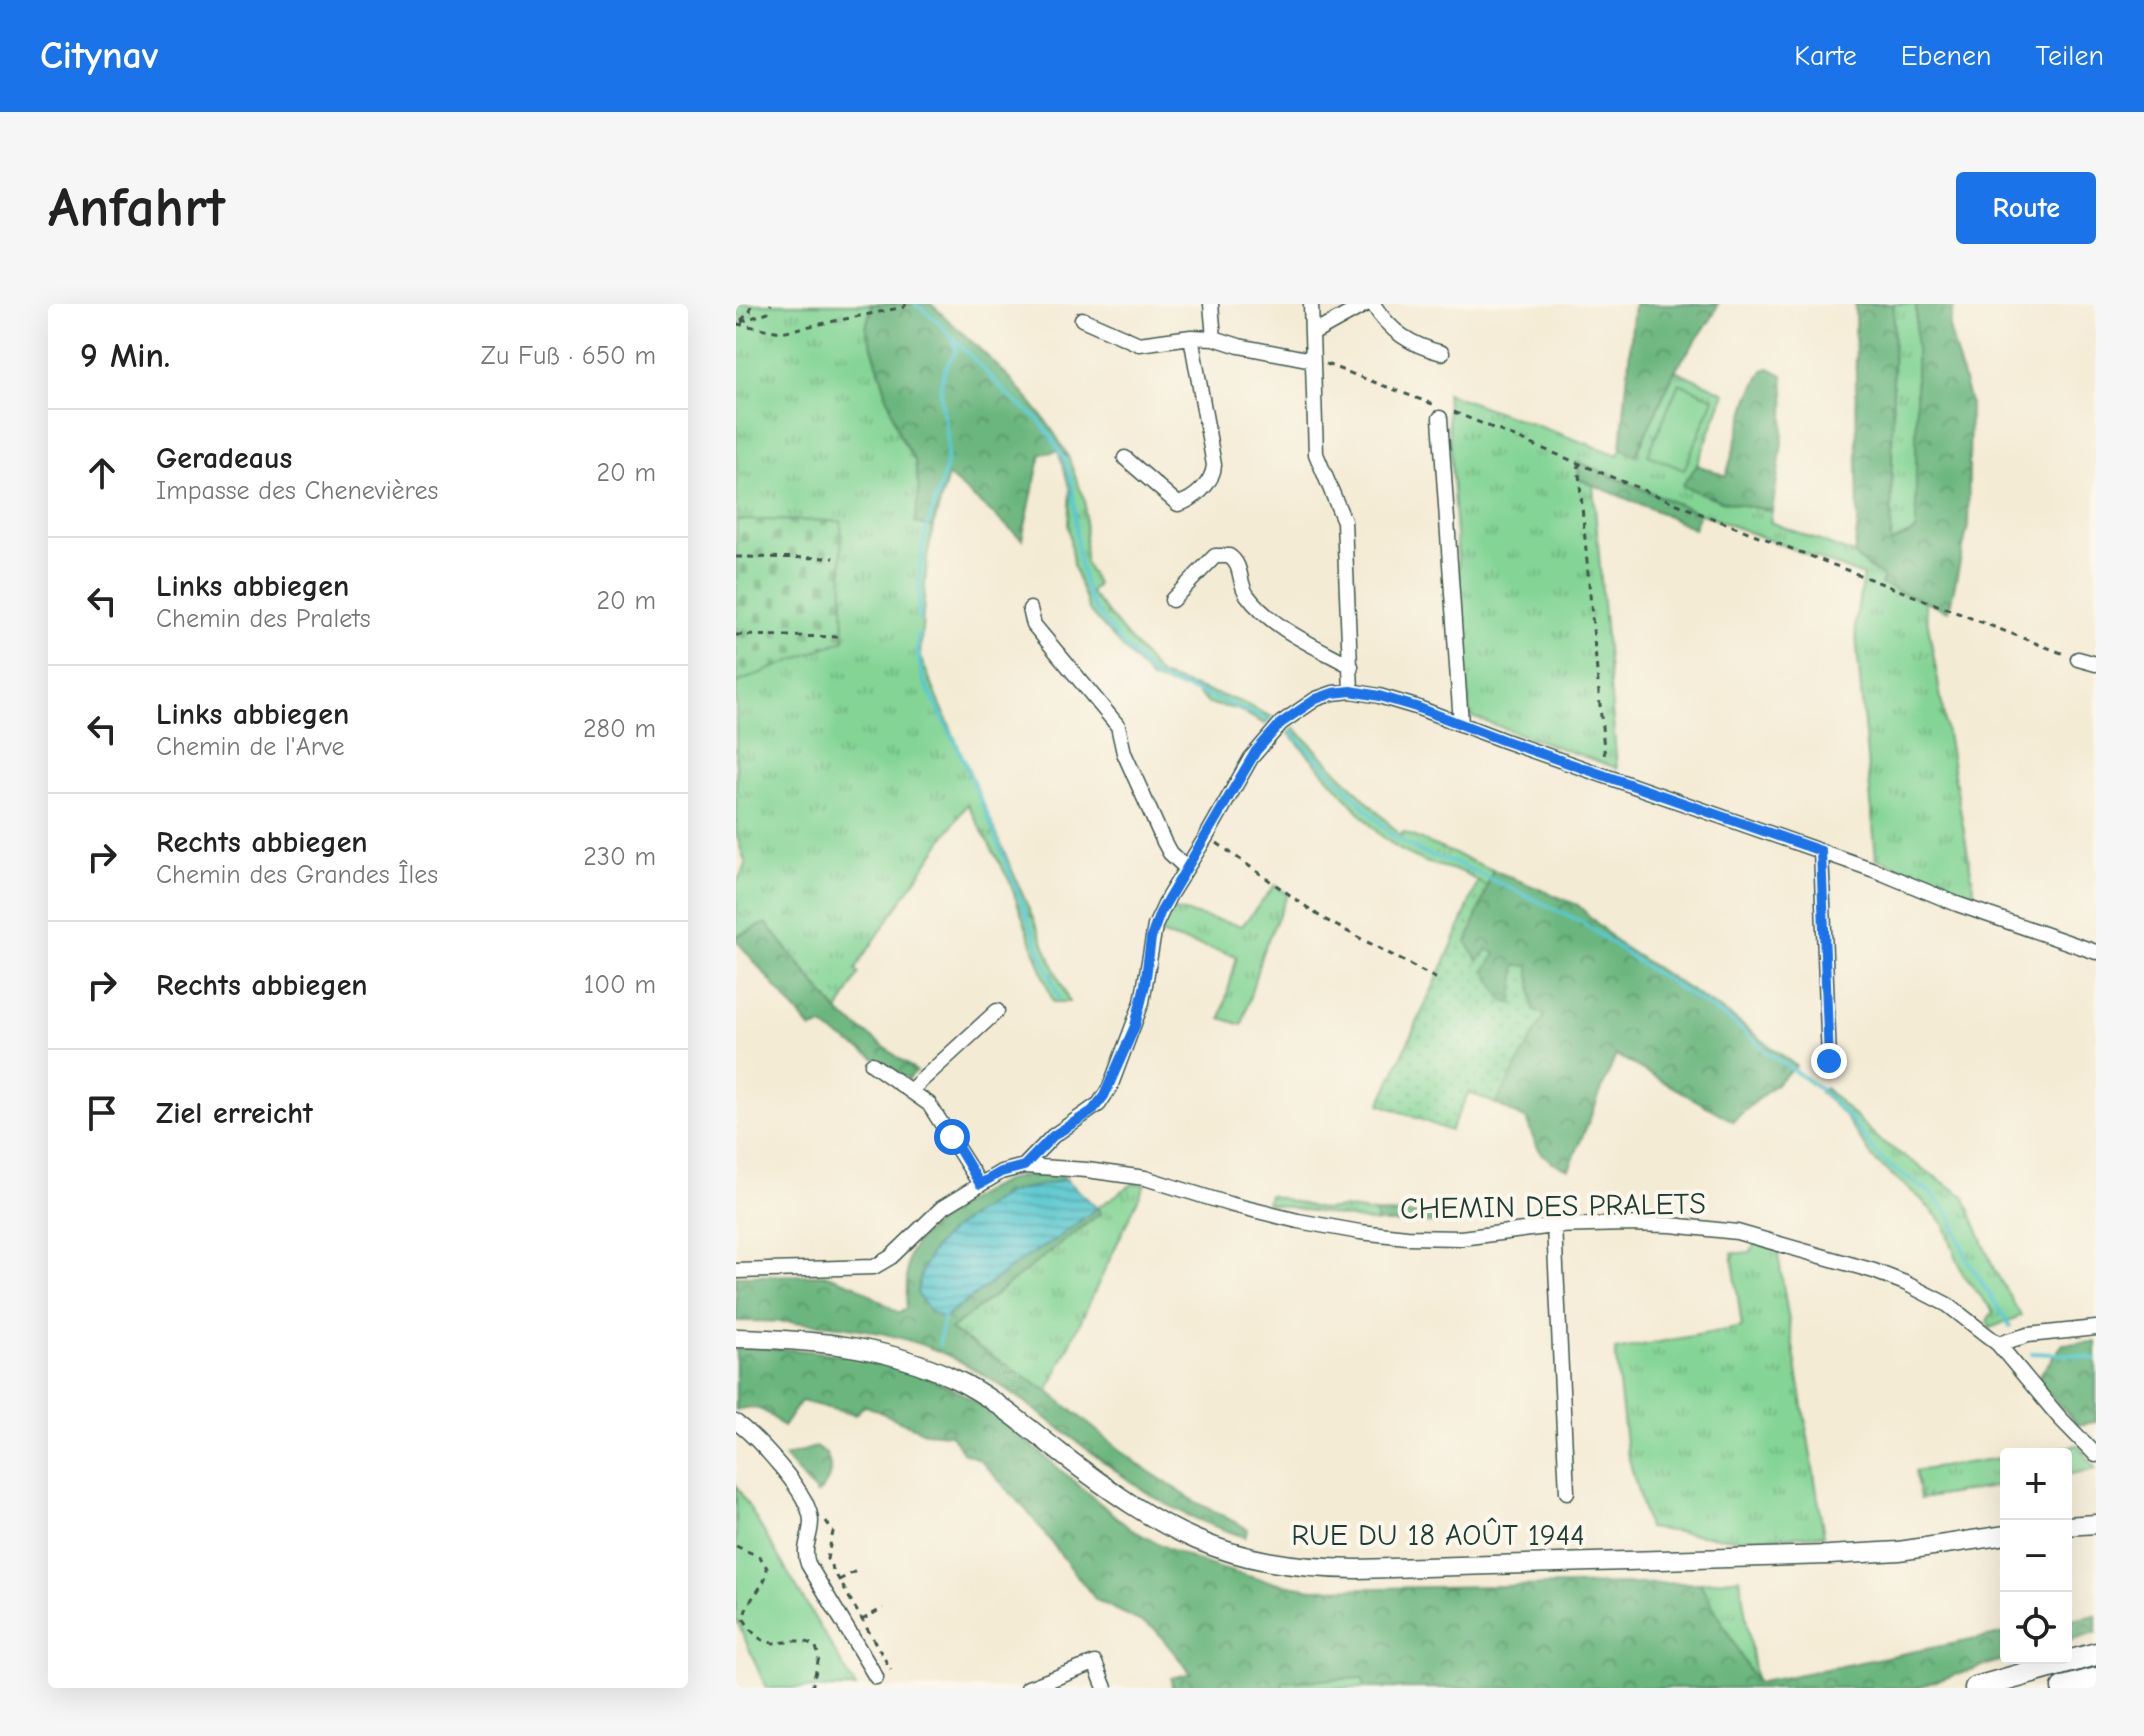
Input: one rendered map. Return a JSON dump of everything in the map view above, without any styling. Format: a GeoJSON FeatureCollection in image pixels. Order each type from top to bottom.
{"type":"FeatureCollection","features":[{"type":"Feature","properties":{"kind":"highway"},"geometry":{"type":"LineString","coordinates":[[1976,1688],[2096,1654]]}},
{"type":"Feature","properties":{"kind":"highway"},"geometry":{"type":"LineString","coordinates":[[2063,1688],[2096,1679]]}},
{"type":"Feature","properties":{"kind":"main road","name":"RUE DU 18 AOÛT 1944"},"geometry":{"type":"LineString","coordinates":[[736,1338],[840,1343],[880,1351],[935,1370],[994,1402],[1112,1493],[1165,1526],[1237,1555],[1279,1564],[1330,1569],[1829,1555],[1899,1551],[2000,1536]]}},
{"type":"Feature","properties":{"kind":"main road"},"geometry":{"type":"LineString","coordinates":[[2072,1526],[2096,1524]]}},
{"type":"Feature","properties":{"kind":"street"},"geometry":{"type":"LineString","coordinates":[[1211,304],[1214,338]]}},
{"type":"Feature","properties":{"kind":"street"},"geometry":{"type":"LineString","coordinates":[[1311,304],[1316,454],[1344,521],[1351,691]]}},
{"type":"Feature","properties":{"kind":"street"},"geometry":{"type":"LineString","coordinates":[[1312,334],[1366,304]]}},
{"type":"Feature","properties":{"kind":"street"},"geometry":{"type":"LineString","coordinates":[[1373,304],[1396,333],[1410,343],[1442,353]]}},
{"type":"Feature","properties":{"kind":"street"},"geometry":{"type":"LineString","coordinates":[[1082,319],[1142,344],[1191,337],[1214,338],[1312,360]]}},
{"type":"Feature","properties":{"kind":"street"},"geometry":{"type":"LineString","coordinates":[[1125,458],[1178,504],[1188,501],[1212,477],[1214,465],[1191,337]]}},
{"type":"Feature","properties":{"kind":"street"},"geometry":{"type":"LineString","coordinates":[[1441,411],[1461,724]]}},
{"type":"Feature","properties":{"kind":"street"},"geometry":{"type":"LineString","coordinates":[[1172,600],[1215,556],[1229,556],[1238,566],[1248,596],[1264,612],[1282,626],[1351,666]]}},
{"type":"Feature","properties":{"kind":"street"},"geometry":{"type":"LineString","coordinates":[[1030,609],[1034,625],[1118,726],[1124,753],[1164,842],[1170,853],[1186,868]]}},
{"type":"Feature","properties":{"kind":"street"},"geometry":{"type":"LineString","coordinates":[[2078,659],[2096,664]]}},
{"type":"Feature","properties":{"kind":"street"},"geometry":{"type":"LineString","coordinates":[[1024,1166],[1053,1136],[1099,1104],[1110,1087],[1142,1002],[1155,926],[1246,765],[1281,723],[1316,699],[1333,693],[1351,691],[1395,700],[2096,952]]}},
{"type":"Feature","properties":{"kind":"street"},"geometry":{"type":"LineString","coordinates":[[1821,851],[1829,1061]]}},
{"type":"Feature","properties":{"kind":"street"},"geometry":{"type":"LineString","coordinates":[[911,1090],[997,1011]]}},
{"type":"Feature","properties":{"kind":"street"},"geometry":{"type":"LineString","coordinates":[[872,1064],[929,1104],[980,1184]]}},
{"type":"Feature","properties":{"kind":"street","name":"CHEMIN DES PRALETS"},"geometry":{"type":"LineString","coordinates":[[736,1271],[874,1267],[903,1248],[942,1208],[1001,1172],[1024,1166],[1133,1176],[1250,1210],[1360,1232],[1461,1238],[1554,1226],[1671,1225],[1737,1232],[1874,1271],[1948,1305],[1998,1344],[2059,1417],[2096,1455]]}},
{"type":"Feature","properties":{"kind":"street"},"geometry":{"type":"LineString","coordinates":[[1554,1226],[1567,1492]]}},
{"type":"Feature","properties":{"kind":"street"},"geometry":{"type":"LineString","coordinates":[[1998,1344],[2028,1335],[2096,1328]]}},
{"type":"Feature","properties":{"kind":"street"},"geometry":{"type":"LineString","coordinates":[[736,1422],[764,1447],[793,1484],[811,1518],[805,1548],[808,1564],[876,1677]]}},
{"type":"Feature","properties":{"kind":"street"},"geometry":{"type":"LineString","coordinates":[[1028,1688],[1095,1663],[1105,1688]]}},
{"type":"Feature","properties":{"kind":"path"},"geometry":{"type":"LineString","coordinates":[[737,324],[750,312],[751,304]]}},
{"type":"Feature","properties":{"kind":"path"},"geometry":{"type":"LineString","coordinates":[[737,324],[768,312],[771,304]]}},
{"type":"Feature","properties":{"kind":"path"},"geometry":{"type":"LineString","coordinates":[[737,324],[781,332],[904,307],[906,304]]}},
{"type":"Feature","properties":{"kind":"path"},"geometry":{"type":"LineString","coordinates":[[1312,360],[2078,659]]}},
{"type":"Feature","properties":{"kind":"path"},"geometry":{"type":"LineString","coordinates":[[1578,462],[1605,764],[1603,775]]}},
{"type":"Feature","properties":{"kind":"path"},"geometry":{"type":"LineString","coordinates":[[736,557],[834,558]]}},
{"type":"Feature","properties":{"kind":"path"},"geometry":{"type":"LineString","coordinates":[[736,635],[840,637]]}},
{"type":"Feature","properties":{"kind":"path"},"geometry":{"type":"LineString","coordinates":[[1206,837],[1322,918],[1439,980]]}},
{"type":"Feature","properties":{"kind":"path"},"geometry":{"type":"LineString","coordinates":[[811,1518],[825,1519],[833,1532],[826,1557],[891,1670]]}},
{"type":"Feature","properties":{"kind":"path"},"geometry":{"type":"LineString","coordinates":[[736,1546],[755,1553],[767,1568],[765,1581],[744,1614]]}},
{"type":"Feature","properties":{"kind":"path"},"geometry":{"type":"LineString","coordinates":[[839,1580],[860,1569]]}},
{"type":"Feature","properties":{"kind":"path"},"geometry":{"type":"LineString","coordinates":[[736,1607],[744,1614],[752,1633],[762,1641],[807,1642],[816,1647],[819,1657],[812,1688]]}},
{"type":"Feature","properties":{"kind":"path"},"geometry":{"type":"LineString","coordinates":[[862,1620],[883,1608]]}},
{"type":"Feature","properties":{"kind":"green space"},"geometry":{"type":"Polygon","coordinates":[[[736,304],[872,304],[866,327],[899,434],[915,461],[919,492],[915,523],[933,527],[927,557],[920,657],[1069,1002],[1053,1002],[1009,880],[967,804],[861,960],[856,970],[859,973],[838,1012],[766,924],[736,936],[736,883],[746,865],[736,833],[736,683],[844,639],[840,521],[736,520],[736,304]]]}},
{"type":"Feature","properties":{"kind":"green space"},"geometry":{"type":"Polygon","coordinates":[[[872,304],[931,304],[1024,394],[1055,435],[1068,457],[1058,451],[1041,454],[1022,539],[948,476],[933,527],[915,523],[919,492],[915,461],[899,434],[866,327],[872,304]]]}},
{"type":"Feature","properties":{"kind":"green space"},"geometry":{"type":"Polygon","coordinates":[[[1634,304],[1718,304],[1675,370],[1636,455],[1621,448],[1634,304]]]}},
{"type":"Feature","properties":{"kind":"green space"},"geometry":{"type":"Polygon","coordinates":[[[1855,304],[1894,304],[1891,543],[1916,531],[1916,304],[1957,304],[1949,328],[1970,403],[1968,526],[1949,611],[1881,584],[1883,576],[1854,554],[1858,523],[1855,304]]]}},
{"type":"Feature","properties":{"kind":"green space"},"geometry":{"type":"Polygon","coordinates":[[[1894,304],[1916,304],[1916,531],[1890,543],[1894,304]]]}},
{"type":"Feature","properties":{"kind":"green space"},"geometry":{"type":"Polygon","coordinates":[[[1769,368],[1783,375],[1784,392],[1782,443],[1772,511],[1722,501],[1682,486],[1697,465],[1726,476],[1749,397],[1763,370],[1769,368]]]}},
{"type":"Feature","properties":{"kind":"green space"},"geometry":{"type":"Polygon","coordinates":[[[1675,370],[1725,393],[1697,465],[1683,486],[1722,501],[1772,511],[1770,522],[1854,554],[1883,576],[1881,584],[1924,601],[1975,895],[1876,858],[1855,624],[1863,576],[1699,513],[1579,462],[1579,479],[1593,485],[1617,768],[1469,716],[1446,393],[1618,455],[1621,448],[1636,455],[1675,370]]]}},
{"type":"Feature","properties":{"kind":"green space"},"geometry":{"type":"Polygon","coordinates":[[[1679,383],[1714,398],[1684,470],[1648,455],[1679,383]]]}},
{"type":"Feature","properties":{"kind":"green space"},"geometry":{"type":"Polygon","coordinates":[[[1058,451],[1068,457],[1085,502],[1085,562],[1097,585],[1090,592],[1160,676],[1241,702],[1272,717],[1265,724],[1237,709],[1209,704],[1196,692],[1152,680],[1090,612],[1073,565],[1068,524],[1070,489],[1058,451]]]}},
{"type":"Feature","properties":{"kind":"green space"},"geometry":{"type":"Polygon","coordinates":[[[1578,462],[1699,513],[1694,529],[1579,479],[1578,462]]]}},
{"type":"Feature","properties":{"kind":"green space"},"geometry":{"type":"Polygon","coordinates":[[[736,520],[841,521],[844,640],[736,683],[736,520]]]}},
{"type":"Feature","properties":{"kind":"green space"},"geometry":{"type":"Polygon","coordinates":[[[1295,728],[1401,836],[1403,832],[1493,870],[1487,887],[1462,872],[1425,862],[1398,849],[1378,833],[1289,733],[1295,728]]]}},
{"type":"Feature","properties":{"kind":"green space"},"geometry":{"type":"Polygon","coordinates":[[[1493,870],[1578,905],[1617,943],[1732,1017],[1796,1066],[1733,1121],[1616,1055],[1569,1169],[1551,1161],[1536,1145],[1527,1120],[1496,1104],[1544,1016],[1534,1011],[1529,966],[1513,1004],[1503,1001],[1467,943],[1493,870]]]}},
{"type":"Feature","properties":{"kind":"green space"},"geometry":{"type":"Polygon","coordinates":[[[1478,881],[1487,887],[1467,943],[1478,961],[1488,949],[1496,954],[1485,970],[1503,1001],[1513,1004],[1516,965],[1529,966],[1534,1011],[1545,1015],[1496,1104],[1469,1092],[1450,1131],[1380,1104],[1478,881]]]}},
{"type":"Feature","properties":{"kind":"green space"},"geometry":{"type":"Polygon","coordinates":[[[1275,885],[1288,894],[1262,953],[1242,1025],[1221,1018],[1237,956],[1159,934],[1171,909],[1242,926],[1275,885]]]}},
{"type":"Feature","properties":{"kind":"green space"},"geometry":{"type":"Polygon","coordinates":[[[766,923],[838,1012],[916,1071],[908,1079],[822,1026],[811,1029],[736,940],[736,937],[766,923]]]}},
{"type":"Feature","properties":{"kind":"green space"},"geometry":{"type":"Polygon","coordinates":[[[1825,1088],[1881,1141],[1964,1196],[1994,1269],[2021,1316],[1990,1328],[1987,1321],[1993,1311],[1963,1275],[1944,1224],[1920,1198],[1874,1160],[1844,1115],[1820,1092],[1825,1088]]]}},
{"type":"Feature","properties":{"kind":"green space"},"geometry":{"type":"Polygon","coordinates":[[[1060,1174],[1066,1179],[1007,1193],[949,1233],[931,1252],[917,1293],[930,1312],[944,1319],[1097,1208],[1101,1212],[950,1330],[1048,1391],[1139,1465],[1196,1502],[1248,1529],[1245,1537],[1199,1520],[1156,1498],[1012,1393],[961,1362],[934,1350],[907,1340],[851,1328],[794,1322],[736,1321],[736,1276],[827,1275],[855,1285],[899,1313],[906,1309],[910,1253],[929,1230],[960,1206],[994,1186],[1027,1175],[1060,1174]]]}},
{"type":"Feature","properties":{"kind":"green space"},"geometry":{"type":"Polygon","coordinates":[[[1134,1183],[1145,1184],[1048,1391],[949,1329],[1101,1213],[1097,1208],[1134,1183]]]}},
{"type":"Feature","properties":{"kind":"green space"},"geometry":{"type":"Polygon","coordinates":[[[1269,1195],[1324,1210],[1343,1208],[1375,1213],[1377,1223],[1267,1203],[1269,1195]]]}},
{"type":"Feature","properties":{"kind":"green space"},"geometry":{"type":"Polygon","coordinates":[[[1375,1213],[1443,1215],[1444,1223],[1377,1223],[1375,1213]]]}},
{"type":"Feature","properties":{"kind":"green space"},"geometry":{"type":"Polygon","coordinates":[[[1757,1243],[1777,1248],[1824,1535],[1733,1539],[1648,1528],[1627,1452],[1615,1350],[1742,1327],[1732,1253],[1749,1253],[1757,1243]]]}},
{"type":"Feature","properties":{"kind":"green space"},"geometry":{"type":"Polygon","coordinates":[[[2096,1342],[2096,1422],[2078,1425],[2036,1380],[2063,1344],[2096,1342]]]}},
{"type":"Feature","properties":{"kind":"green space"},"geometry":{"type":"Polygon","coordinates":[[[736,1348],[804,1351],[870,1360],[933,1380],[992,1412],[1128,1527],[1194,1559],[1264,1580],[1313,1589],[1700,1583],[1756,1683],[2000,1634],[2000,1661],[1915,1688],[1364,1688],[1363,1678],[1283,1682],[1282,1688],[1172,1688],[1171,1678],[1191,1673],[1154,1628],[1096,1600],[1027,1511],[980,1460],[963,1452],[950,1434],[925,1432],[864,1405],[855,1415],[801,1401],[783,1427],[757,1408],[736,1410],[736,1348]]]}},
{"type":"Feature","properties":{"kind":"green space"},"geometry":{"type":"Polygon","coordinates":[[[2078,1445],[2096,1469],[2072,1474],[2072,1448],[2060,1448],[2078,1445]]]}},
{"type":"Feature","properties":{"kind":"green space"},"geometry":{"type":"Polygon","coordinates":[[[815,1447],[826,1454],[830,1471],[828,1480],[817,1494],[784,1457],[815,1447]]]}},
{"type":"Feature","properties":{"kind":"green space"},"geometry":{"type":"Polygon","coordinates":[[[2000,1458],[2000,1486],[1920,1499],[1915,1471],[2000,1458]]]}},
{"type":"Feature","properties":{"kind":"green space"},"geometry":{"type":"Polygon","coordinates":[[[736,1485],[856,1688],[766,1688],[736,1618],[736,1485]]]}},
{"type":"Feature","properties":{"kind":"green space"},"geometry":{"type":"Polygon","coordinates":[[[1740,1578],[1756,1683],[1700,1583],[1740,1578]]]}},
{"type":"Feature","properties":{"kind":"green space"},"geometry":{"type":"Polygon","coordinates":[[[2096,1615],[2096,1633],[2072,1640],[2072,1620],[2096,1615]]]}},
{"type":"Feature","properties":{"kind":"green space"},"geometry":{"type":"Polygon","coordinates":[[[1363,1678],[1364,1688],[1282,1688],[1283,1682],[1363,1678]]]}},
{"type":"Feature","properties":{"kind":"water"},"geometry":{"type":"Polygon","coordinates":[[[1066,1179],[1097,1208],[943,1319],[930,1312],[917,1293],[925,1264],[939,1242],[1007,1193],[1066,1179]]]}},
{"type":"Feature","properties":{"kind":"waterway"},"geometry":{"type":"LineString","coordinates":[[915,304],[935,319],[1011,398],[1037,418],[1052,438],[1072,482],[1078,557],[1087,593],[1096,611],[1123,645],[1158,680],[1270,720]]}},
{"type":"Feature","properties":{"kind":"waterway"},"geometry":{"type":"LineString","coordinates":[[919,620],[922,549],[947,457],[941,390],[947,365],[956,352],[953,339]]}},
{"type":"Feature","properties":{"kind":"waterway"},"geometry":{"type":"LineString","coordinates":[[919,635],[917,649],[923,679],[957,745],[989,820],[1059,998]]}},
{"type":"Feature","properties":{"kind":"waterway"},"geometry":{"type":"LineString","coordinates":[[1291,732],[1394,837],[1423,853],[1461,865],[1582,922],[1731,1021],[1770,1054],[1820,1089],[1850,1119],[1876,1154],[1931,1193],[1950,1215],[1968,1261],[2010,1326]]}},
{"type":"Feature","properties":{"kind":"waterway"},"geometry":{"type":"LineString","coordinates":[[939,1345],[943,1319]]}},
{"type":"Feature","properties":{"kind":"waterway"},"geometry":{"type":"LineString","coordinates":[[2032,1353],[2096,1359]]}},
{"type":"Feature","properties":{"kind":"route"},"geometry":{"type":"LineString","coordinates":[[952,1137],[980,1184],[1001,1172],[1024,1166],[1053,1136],[1099,1104],[1114,1079],[1135,1026],[1142,1002],[1151,938],[1160,913],[1246,765],[1266,738],[1304,706],[1325,695],[1351,691],[1416,707],[1821,851],[1829,1061]]}}]}
